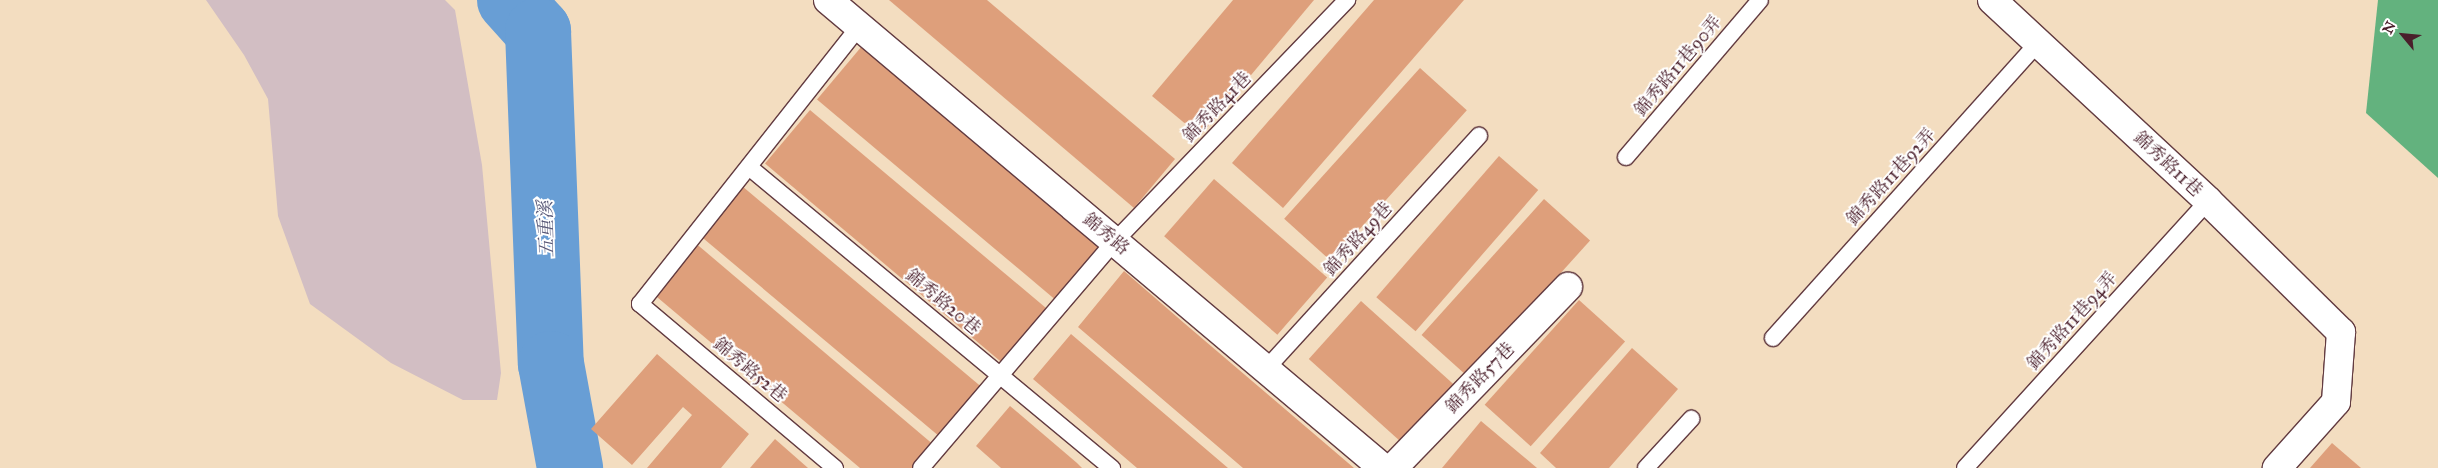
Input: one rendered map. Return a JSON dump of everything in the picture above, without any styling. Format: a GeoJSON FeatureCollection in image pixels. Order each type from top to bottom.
{"type":"FeatureCollection","features":[{"type":"Feature","properties":{"kind":"street","name":"錦秀路"},"geometry":{"type":"LineString","coordinates":[[828,0],[1384,468]]}},
{"type":"Feature","properties":{"kind":"street","name":"錦秀路11巷"},"geometry":{"type":"LineString","coordinates":[[1992,0],[2208,201],[2341,332],[2336,402],[2277,468]]}},
{"type":"Feature","properties":{"kind":"street","name":"錦秀路57巷"},"geometry":{"type":"LineString","coordinates":[[1393,468],[1568,287]]}},
{"type":"Feature","properties":{"kind":"lane","name":"錦秀路41巷"},"geometry":{"type":"LineString","coordinates":[[921,468],[1001,377],[1115,241],[1347,0]]}},
{"type":"Feature","properties":{"kind":"lane","name":"錦秀路11巷90弄"},"geometry":{"type":"LineString","coordinates":[[1626,158],[1760,0]]}},
{"type":"Feature","properties":{"kind":"lane"},"geometry":{"type":"LineString","coordinates":[[749,167],[859,27]]}},
{"type":"Feature","properties":{"kind":"lane","name":"錦秀路11巷92弄"},"geometry":{"type":"LineString","coordinates":[[1773,338],[2038,44]]}},
{"type":"Feature","properties":{"kind":"lane","name":"錦秀路49巷"},"geometry":{"type":"LineString","coordinates":[[1266,369],[1479,136]]}},
{"type":"Feature","properties":{"kind":"lane","name":"錦秀路52巷"},"geometry":{"type":"LineString","coordinates":[[749,167],[640,304],[835,468]]}},
{"type":"Feature","properties":{"kind":"lane","name":"錦秀路20巷"},"geometry":{"type":"LineString","coordinates":[[749,167],[1112,468]]}},
{"type":"Feature","properties":{"kind":"lane","name":"錦秀路11巷94弄"},"geometry":{"type":"LineString","coordinates":[[1965,468],[2208,201]]}},
{"type":"Feature","properties":{"kind":"lane"},"geometry":{"type":"LineString","coordinates":[[1646,468],[1691,419]]}},
{"type":"Feature","properties":{"kind":"shaded area"},"geometry":{"type":"Polygon","coordinates":[[[206,0],[445,0],[455,10],[482,165],[501,373],[497,400],[463,400],[391,363],[310,304],[278,216],[268,99],[244,55],[206,0]]]}},
{"type":"Feature","properties":{"kind":"green space"},"geometry":{"type":"Polygon","coordinates":[[[2378,0],[2438,0],[2438,178],[2366,113],[2378,0]]]}},
{"type":"Feature","properties":{"kind":"building"},"geometry":{"type":"Polygon","coordinates":[[[889,0],[987,0],[1175,159],[1134,208],[889,0]]]}},
{"type":"Feature","properties":{"kind":"building"},"geometry":{"type":"Polygon","coordinates":[[[1233,0],[1314,0],[1200,136],[1152,96],[1233,0]]]}},
{"type":"Feature","properties":{"kind":"building"},"geometry":{"type":"Polygon","coordinates":[[[1374,0],[1464,0],[1283,208],[1232,163],[1374,0]]]}},
{"type":"Feature","properties":{"kind":"building"},"geometry":{"type":"Polygon","coordinates":[[[862,46],[1099,245],[1054,299],[817,100],[862,46]]]}},
{"type":"Feature","properties":{"kind":"building"},"geometry":{"type":"Polygon","coordinates":[[[1420,68],[1467,110],[1331,261],[1284,219],[1420,68]]]}},
{"type":"Feature","properties":{"kind":"building"},"geometry":{"type":"Polygon","coordinates":[[[810,110],[1047,309],[1002,363],[765,164],[810,110]]]}},
{"type":"Feature","properties":{"kind":"building"},"geometry":{"type":"Polygon","coordinates":[[[1499,156],[1538,190],[1416,331],[1376,297],[1499,156]]]}},
{"type":"Feature","properties":{"kind":"building"},"geometry":{"type":"Polygon","coordinates":[[[1214,179],[1327,277],[1277,335],[1164,236],[1214,179]]]}},
{"type":"Feature","properties":{"kind":"building"},"geometry":{"type":"Polygon","coordinates":[[[742,186],[985,390],[943,440],[700,236],[742,186]]]}},
{"type":"Feature","properties":{"kind":"building"},"geometry":{"type":"Polygon","coordinates":[[[1544,199],[1590,240],[1468,376],[1422,335],[1544,199]]]}},
{"type":"Feature","properties":{"kind":"building"},"geometry":{"type":"Polygon","coordinates":[[[693,241],[935,446],[916,468],[860,468],[651,292],[693,241]]]}},
{"type":"Feature","properties":{"kind":"building"},"geometry":{"type":"Polygon","coordinates":[[[1124,271],[1354,468],[1243,468],[1078,327],[1124,271]]]}},
{"type":"Feature","properties":{"kind":"building"},"geometry":{"type":"Polygon","coordinates":[[[1579,300],[1625,341],[1531,446],[1485,405],[1579,300]]]}},
{"type":"Feature","properties":{"kind":"building"},"geometry":{"type":"Polygon","coordinates":[[[1361,301],[1461,391],[1409,449],[1309,359],[1361,301]]]}},
{"type":"Feature","properties":{"kind":"building"},"geometry":{"type":"Polygon","coordinates":[[[1071,334],[1228,468],[1137,468],[1033,379],[1071,334]]]}},
{"type":"Feature","properties":{"kind":"building"},"geometry":{"type":"Polygon","coordinates":[[[1632,348],[1678,389],[1609,468],[1556,468],[1540,453],[1632,348]]]}},
{"type":"Feature","properties":{"kind":"building"},"geometry":{"type":"Polygon","coordinates":[[[657,354],[749,434],[721,468],[647,468],[692,415],[683,407],[632,465],[591,429],[657,354]]]}},
{"type":"Feature","properties":{"kind":"building"},"geometry":{"type":"Polygon","coordinates":[[[1010,406],[1082,468],[1001,468],[976,446],[1010,406]]]}},
{"type":"Feature","properties":{"kind":"building"},"geometry":{"type":"Polygon","coordinates":[[[1481,421],[1537,468],[1442,468],[1481,421]]]}},
{"type":"Feature","properties":{"kind":"building"},"geometry":{"type":"Polygon","coordinates":[[[775,439],[808,468],[750,468],[775,439]]]}},
{"type":"Feature","properties":{"kind":"building"},"geometry":{"type":"Polygon","coordinates":[[[2332,443],[2361,468],[2310,468],[2332,443]]]}},
{"type":"Feature","properties":{"kind":"waterway","name":"五重溪"},"geometry":{"type":"LineString","coordinates":[[510,0],[538,31],[551,364],[570,468]]}}]}
